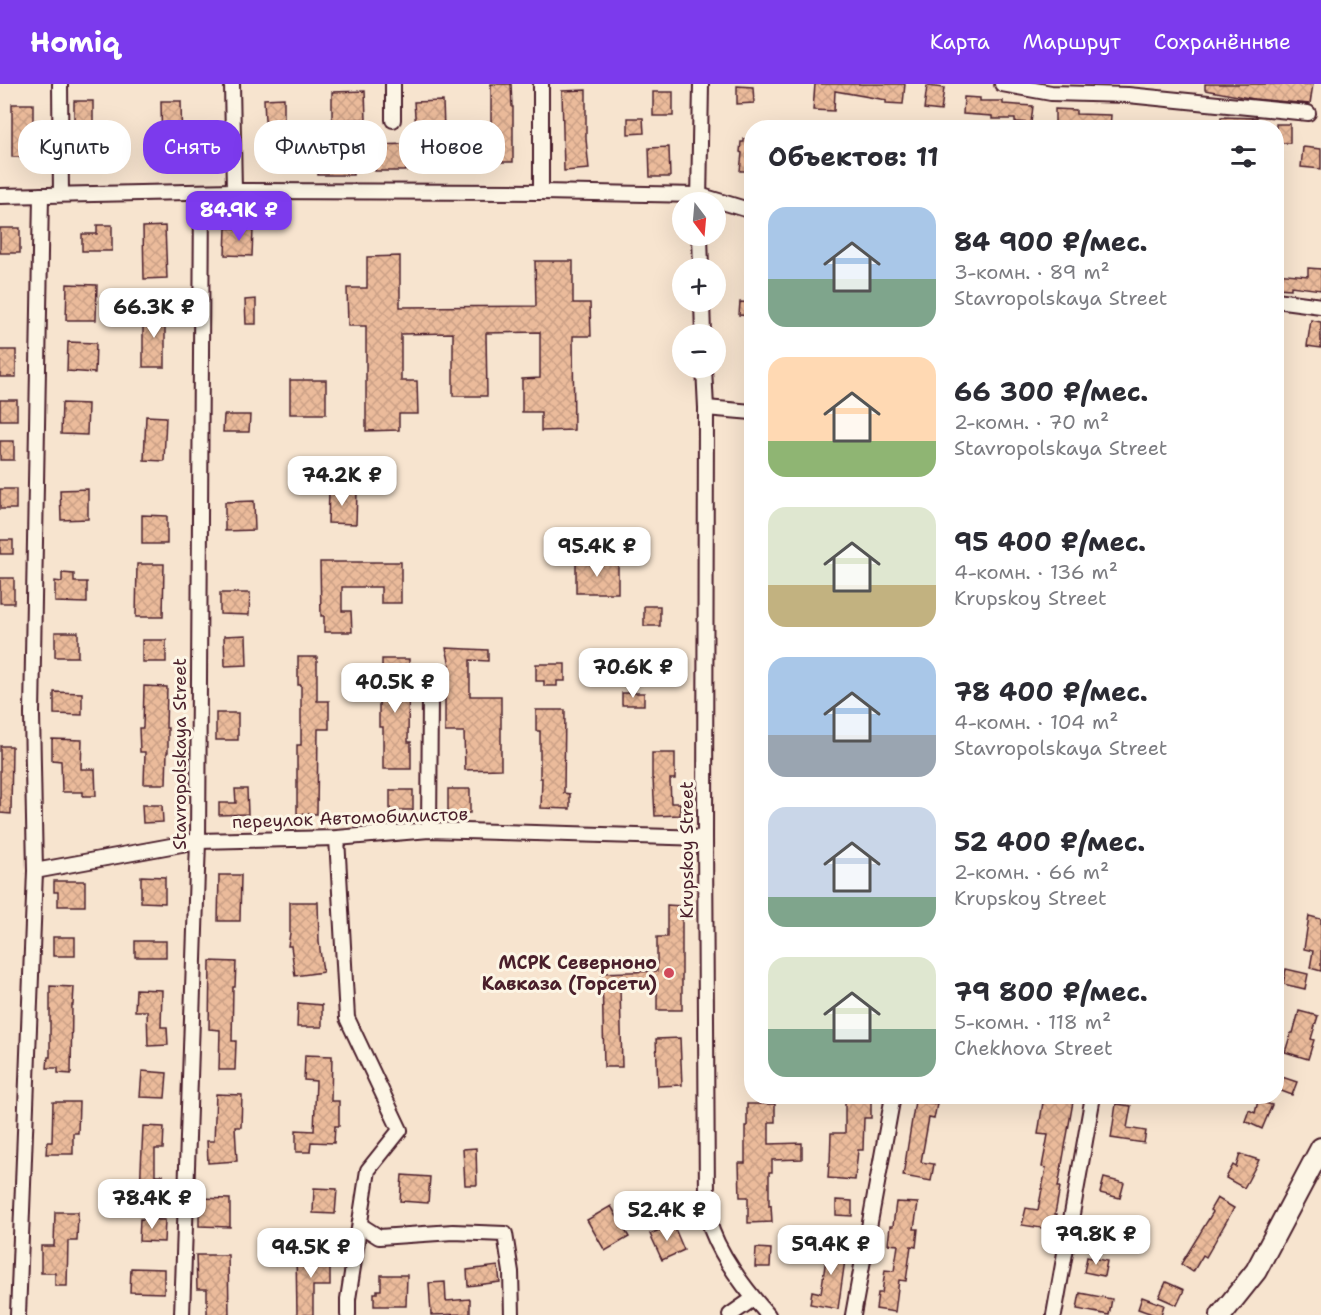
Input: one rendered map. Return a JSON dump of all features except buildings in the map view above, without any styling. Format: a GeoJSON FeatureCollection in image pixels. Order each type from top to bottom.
{"type":"FeatureCollection","features":[{"type":"Feature","properties":{"kind":"main road"},"geometry":{"type":"LineString","coordinates":[[1221,1315],[1256,1271],[1321,1148]]}},
{"type":"Feature","properties":{"kind":"street"},"geometry":{"type":"LineString","coordinates":[[60,84],[60,194]]}},
{"type":"Feature","properties":{"kind":"street"},"geometry":{"type":"LineString","coordinates":[[232,84],[234,191]]}},
{"type":"Feature","properties":{"kind":"street"},"geometry":{"type":"LineString","coordinates":[[393,84],[393,120]]}},
{"type":"Feature","properties":{"kind":"street"},"geometry":{"type":"LineString","coordinates":[[541,84],[541,192]]}},
{"type":"Feature","properties":{"kind":"street"},"geometry":{"type":"LineString","coordinates":[[699,192],[701,84]]}},
{"type":"Feature","properties":{"kind":"street"},"geometry":{"type":"LineString","coordinates":[[1002,84],[1051,93],[1129,90],[1308,113]]}},
{"type":"Feature","properties":{"kind":"street"},"geometry":{"type":"LineString","coordinates":[[0,196],[234,191],[541,192],[672,198]]}},
{"type":"Feature","properties":{"kind":"street","name":"Stavropolskaya Street"},"geometry":{"type":"LineString","coordinates":[[182,1315],[198,841],[202,193]]}},
{"type":"Feature","properties":{"kind":"street"},"geometry":{"type":"LineString","coordinates":[[18,1315],[35,871],[32,714],[41,195]]}},
{"type":"Feature","properties":{"kind":"street"},"geometry":{"type":"LineString","coordinates":[[726,205],[744,209]]}},
{"type":"Feature","properties":{"kind":"street"},"geometry":{"type":"LineString","coordinates":[[1284,301],[1321,306]]}},
{"type":"Feature","properties":{"kind":"street","name":"Krupskoy Street"},"geometry":{"type":"LineString","coordinates":[[704,378],[707,1203],[712,1230],[729,1265],[753,1299],[768,1315]]}},
{"type":"Feature","properties":{"kind":"street"},"geometry":{"type":"LineString","coordinates":[[706,408],[744,411]]}},
{"type":"Feature","properties":{"kind":"street"},"geometry":{"type":"LineString","coordinates":[[429,830],[430,697]]}},
{"type":"Feature","properties":{"kind":"street","name":"переулок Автомобилистов"},"geometry":{"type":"LineString","coordinates":[[35,871],[198,841],[337,838],[429,830],[705,838]]}},
{"type":"Feature","properties":{"kind":"street"},"geometry":{"type":"LineString","coordinates":[[337,838],[347,1018],[400,1130],[368,1170],[348,1299],[348,1315]]}},
{"type":"Feature","properties":{"kind":"street"},"geometry":{"type":"LineString","coordinates":[[853,1315],[892,1104]]}},
{"type":"Feature","properties":{"kind":"street"},"geometry":{"type":"LineString","coordinates":[[1054,1315],[1092,1104]]}},
{"type":"Feature","properties":{"kind":"street"},"geometry":{"type":"LineString","coordinates":[[360,1225],[379,1237],[453,1232],[505,1234],[511,1272],[512,1315]]}},
{"type":"Feature","properties":{"kind":"street"},"geometry":{"type":"LineString","coordinates":[[730,1315],[753,1299]]}},
{"type":"Feature","properties":{"kind":"place","name":"МСРК Северноно Кавказа (Горсети)"},"geometry":{"type":"Point","coordinates":[669,973]}}]}
